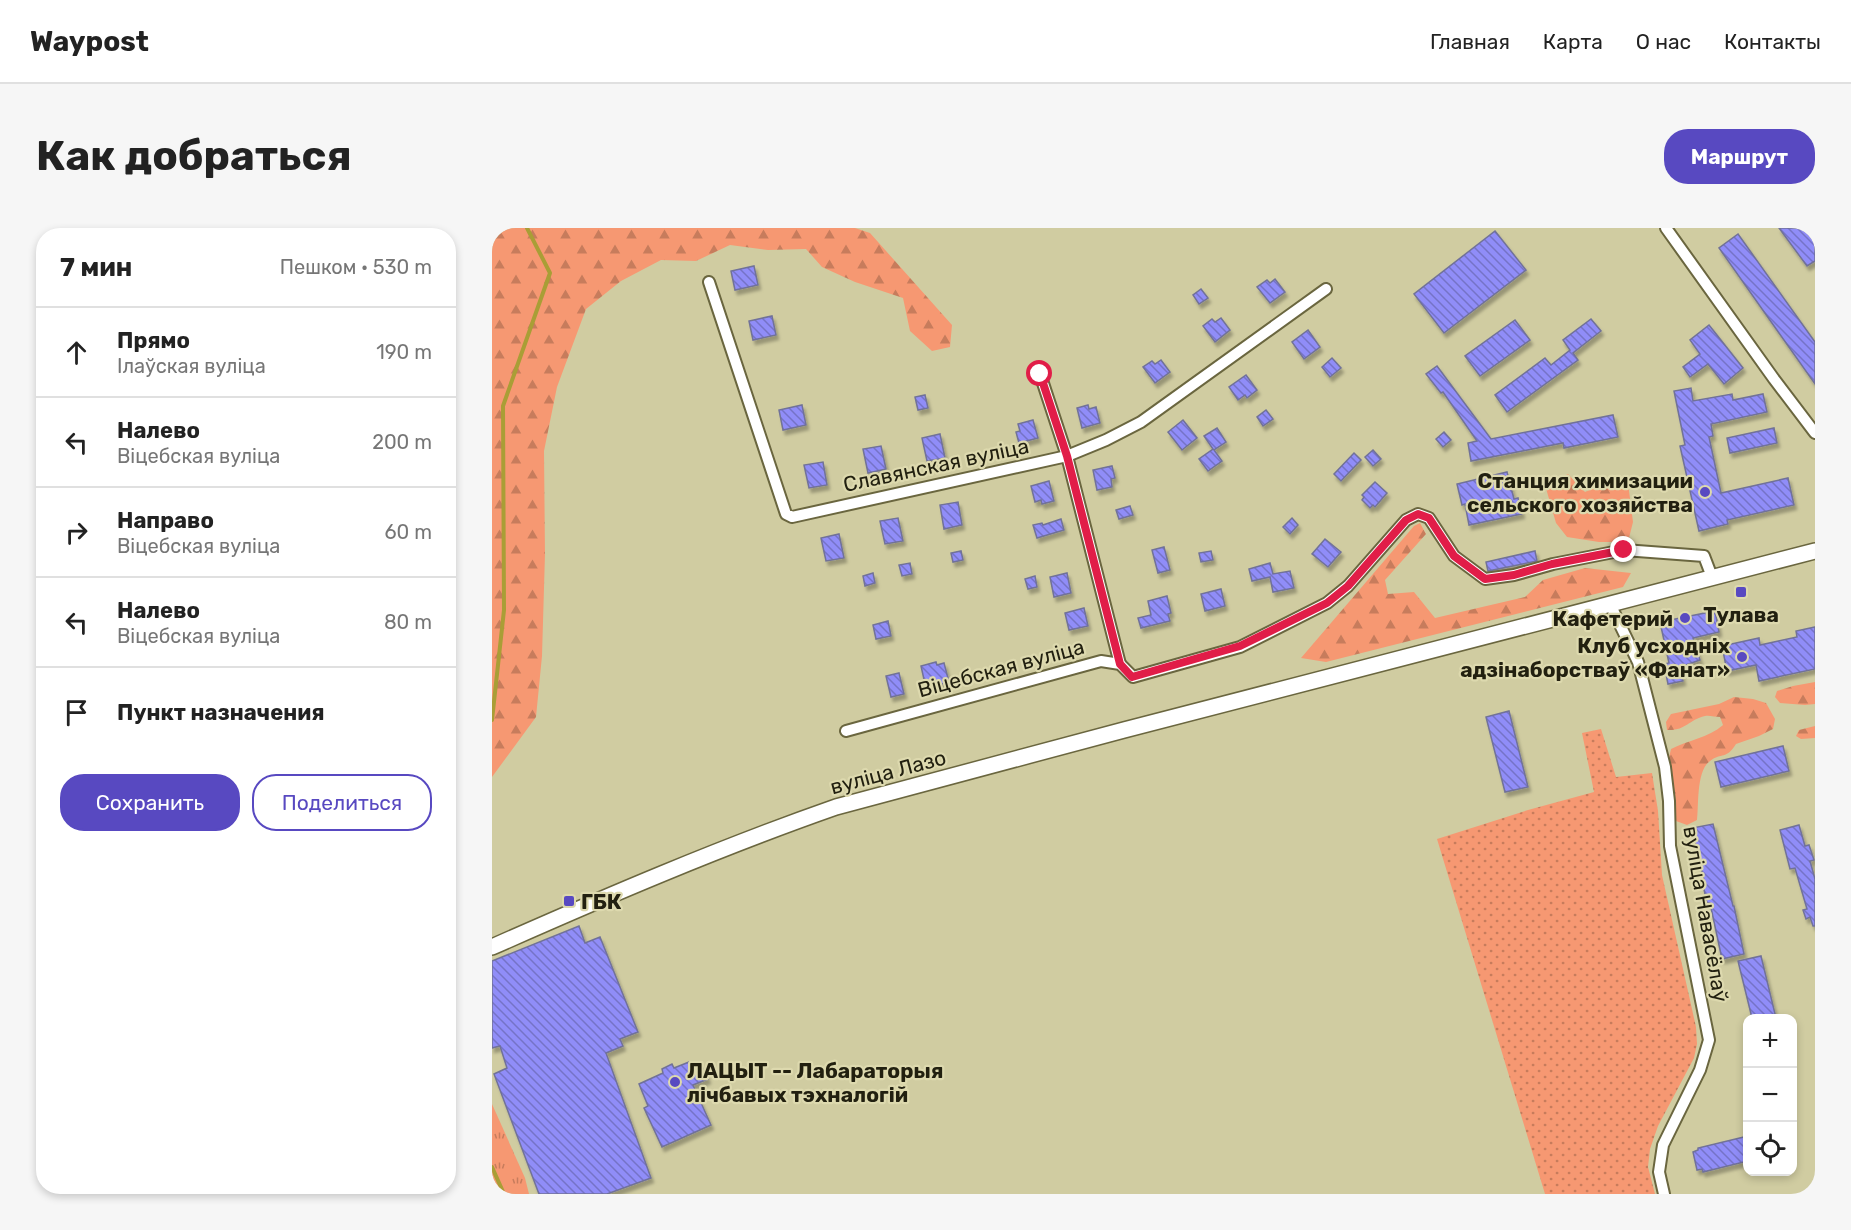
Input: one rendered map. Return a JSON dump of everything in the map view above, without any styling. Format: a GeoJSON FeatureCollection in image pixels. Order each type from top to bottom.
{"type":"FeatureCollection","features":[{"type":"Feature","properties":{"kind":"main road","name":"вуліца Лазо"},"geometry":{"type":"LineString","coordinates":[[492,947],[595,902],[790,823],[836,807],[1815,552]]}},
{"type":"Feature","properties":{"kind":"street"},"geometry":{"type":"LineString","coordinates":[[1666,228],[1815,433]]}},
{"type":"Feature","properties":{"kind":"street","name":"Славянская вуліца"},"geometry":{"type":"LineString","coordinates":[[709,282],[786,514],[792,517],[1067,456],[1106,440],[1141,422],[1326,289]]}},
{"type":"Feature","properties":{"kind":"street"},"geometry":{"type":"LineString","coordinates":[[1040,374],[1067,456],[1120,664]]}},
{"type":"Feature","properties":{"kind":"street","name":"Віцебская вуліца"},"geometry":{"type":"LineString","coordinates":[[846,731],[1101,661],[1120,664],[1132,677],[1240,646],[1327,603],[1348,586],[1406,520],[1418,514],[1429,518],[1454,556],[1485,579],[1514,575],[1552,564],[1624,550],[1704,556],[1712,577]]}},
{"type":"Feature","properties":{"kind":"street","name":"вуліца Навасёлаў"},"geometry":{"type":"LineString","coordinates":[[1610,604],[1638,662],[1665,766],[1669,801],[1670,846],[1709,1040],[1700,1070],[1663,1145],[1659,1172],[1664,1194]]}},
{"type":"Feature","properties":{"kind":"green space"},"geometry":{"type":"Polygon","coordinates":[[[492,228],[855,228],[870,233],[952,325],[950,347],[932,351],[910,331],[903,298],[855,282],[822,267],[806,249],[768,250],[730,245],[696,261],[661,260],[621,281],[586,309],[557,387],[544,451],[545,554],[542,656],[536,717],[492,777],[492,228]]]}},
{"type":"Feature","properties":{"kind":"green space"},"geometry":{"type":"Polygon","coordinates":[[[1568,474],[1585,492],[1614,479],[1628,483],[1633,522],[1628,542],[1599,542],[1567,537],[1556,523],[1545,485],[1568,474]]]}},
{"type":"Feature","properties":{"kind":"green space"},"geometry":{"type":"Polygon","coordinates":[[[1420,523],[1426,534],[1385,580],[1388,594],[1414,592],[1435,618],[1525,597],[1543,580],[1585,568],[1631,573],[1623,587],[1326,662],[1301,658],[1414,526],[1420,523]]]}},
{"type":"Feature","properties":{"kind":"green space"},"geometry":{"type":"Polygon","coordinates":[[[1815,682],[1815,704],[1780,703],[1775,697],[1777,691],[1815,682]]]}},
{"type":"Feature","properties":{"kind":"green space"},"geometry":{"type":"Polygon","coordinates":[[[1734,697],[1766,703],[1775,719],[1773,729],[1736,744],[1727,754],[1710,761],[1702,772],[1700,780],[1697,820],[1687,825],[1676,821],[1668,762],[1671,749],[1711,733],[1723,725],[1720,717],[1708,716],[1673,730],[1667,730],[1666,722],[1671,714],[1719,704],[1734,697]]]}},
{"type":"Feature","properties":{"kind":"green space"},"geometry":{"type":"Polygon","coordinates":[[[1815,726],[1815,738],[1801,739],[1796,736],[1799,730],[1815,726]]]}},
{"type":"Feature","properties":{"kind":"green space"},"geometry":{"type":"Polygon","coordinates":[[[1601,729],[1616,777],[1652,773],[1658,811],[1662,875],[1696,1027],[1697,1044],[1694,1058],[1658,1126],[1650,1149],[1648,1167],[1655,1194],[1545,1194],[1437,839],[1594,792],[1582,733],[1601,729]]]}},
{"type":"Feature","properties":{"kind":"green space"},"geometry":{"type":"Polygon","coordinates":[[[492,1104],[525,1178],[529,1194],[492,1194],[492,1104]]]}},
{"type":"Feature","properties":{"kind":"building"},"geometry":{"type":"Polygon","coordinates":[[[1779,228],[1805,228],[1815,242],[1815,261],[1807,266],[1779,228]]]}},
{"type":"Feature","properties":{"kind":"building"},"geometry":{"type":"Polygon","coordinates":[[[1495,231],[1526,270],[1444,333],[1414,294],[1495,231]]]}},
{"type":"Feature","properties":{"kind":"building"},"geometry":{"type":"Polygon","coordinates":[[[1738,234],[1815,342],[1815,384],[1719,248],[1738,234]]]}},
{"type":"Feature","properties":{"kind":"building"},"geometry":{"type":"Polygon","coordinates":[[[754,266],[758,285],[735,290],[731,271],[754,266]]]}},
{"type":"Feature","properties":{"kind":"building"},"geometry":{"type":"Polygon","coordinates":[[[1275,279],[1285,292],[1270,303],[1257,287],[1267,280],[1270,283],[1275,279]]]}},
{"type":"Feature","properties":{"kind":"building"},"geometry":{"type":"Polygon","coordinates":[[[1201,289],[1208,298],[1199,304],[1193,295],[1201,289]]]}},
{"type":"Feature","properties":{"kind":"building"},"geometry":{"type":"Polygon","coordinates":[[[772,316],[776,335],[753,340],[749,321],[772,316]]]}},
{"type":"Feature","properties":{"kind":"building"},"geometry":{"type":"Polygon","coordinates":[[[1221,318],[1230,330],[1215,342],[1203,326],[1212,319],[1215,322],[1221,318]]]}},
{"type":"Feature","properties":{"kind":"building"},"geometry":{"type":"Polygon","coordinates":[[[1591,319],[1601,331],[1573,353],[1578,360],[1507,412],[1495,395],[1545,358],[1551,365],[1570,350],[1563,340],[1591,319]]]}},
{"type":"Feature","properties":{"kind":"building"},"geometry":{"type":"Polygon","coordinates":[[[1515,320],[1530,340],[1480,376],[1465,356],[1515,320]]]}},
{"type":"Feature","properties":{"kind":"building"},"geometry":{"type":"Polygon","coordinates":[[[1709,325],[1743,368],[1724,384],[1708,364],[1690,377],[1683,367],[1700,354],[1690,340],[1709,325]]]}},
{"type":"Feature","properties":{"kind":"building"},"geometry":{"type":"Polygon","coordinates":[[[1308,330],[1320,347],[1304,359],[1292,342],[1308,330]]]}},
{"type":"Feature","properties":{"kind":"building"},"geometry":{"type":"Polygon","coordinates":[[[1332,358],[1341,368],[1330,377],[1322,367],[1332,358]]]}},
{"type":"Feature","properties":{"kind":"building"},"geometry":{"type":"Polygon","coordinates":[[[1161,360],[1170,372],[1155,383],[1143,367],[1152,361],[1155,364],[1161,360]]]}},
{"type":"Feature","properties":{"kind":"building"},"geometry":{"type":"Polygon","coordinates":[[[1437,366],[1491,439],[1613,415],[1618,437],[1564,448],[1563,443],[1471,461],[1468,443],[1477,441],[1443,392],[1441,393],[1426,374],[1437,366]]]}},
{"type":"Feature","properties":{"kind":"building"},"geometry":{"type":"Polygon","coordinates":[[[1246,375],[1257,390],[1247,398],[1245,395],[1238,400],[1229,387],[1246,375]]]}},
{"type":"Feature","properties":{"kind":"building"},"geometry":{"type":"Polygon","coordinates":[[[1691,388],[1693,401],[1732,394],[1733,400],[1763,394],[1767,412],[1711,424],[1713,436],[1709,437],[1721,493],[1788,478],[1794,505],[1727,520],[1728,524],[1699,531],[1680,446],[1685,445],[1674,391],[1691,388]]]}},
{"type":"Feature","properties":{"kind":"building"},"geometry":{"type":"Polygon","coordinates":[[[925,395],[928,408],[918,410],[915,397],[925,395]]]}},
{"type":"Feature","properties":{"kind":"building"},"geometry":{"type":"Polygon","coordinates":[[[802,405],[806,425],[783,430],[779,410],[802,405]]]}},
{"type":"Feature","properties":{"kind":"building"},"geometry":{"type":"Polygon","coordinates":[[[1088,405],[1089,409],[1096,407],[1100,423],[1082,428],[1077,408],[1088,405]]]}},
{"type":"Feature","properties":{"kind":"building"},"geometry":{"type":"Polygon","coordinates":[[[1266,410],[1273,419],[1263,426],[1257,417],[1266,410]]]}},
{"type":"Feature","properties":{"kind":"building"},"geometry":{"type":"Polygon","coordinates":[[[1033,420],[1038,438],[1019,443],[1016,432],[1020,431],[1018,424],[1033,420]]]}},
{"type":"Feature","properties":{"kind":"building"},"geometry":{"type":"Polygon","coordinates":[[[1183,420],[1197,438],[1182,450],[1168,432],[1183,420]]]}},
{"type":"Feature","properties":{"kind":"building"},"geometry":{"type":"Polygon","coordinates":[[[1217,428],[1226,442],[1214,450],[1222,461],[1208,471],[1199,459],[1213,449],[1204,436],[1217,428]]]}},
{"type":"Feature","properties":{"kind":"building"},"geometry":{"type":"Polygon","coordinates":[[[1774,428],[1777,443],[1730,453],[1727,438],[1774,428]]]}},
{"type":"Feature","properties":{"kind":"building"},"geometry":{"type":"Polygon","coordinates":[[[1444,432],[1451,440],[1443,447],[1436,439],[1444,432]]]}},
{"type":"Feature","properties":{"kind":"building"},"geometry":{"type":"Polygon","coordinates":[[[940,434],[945,458],[927,461],[922,438],[940,434]]]}},
{"type":"Feature","properties":{"kind":"building"},"geometry":{"type":"Polygon","coordinates":[[[881,446],[886,469],[868,473],[863,449],[881,446]]]}},
{"type":"Feature","properties":{"kind":"building"},"geometry":{"type":"Polygon","coordinates":[[[1373,450],[1381,459],[1373,466],[1365,457],[1373,450]]]}},
{"type":"Feature","properties":{"kind":"building"},"geometry":{"type":"Polygon","coordinates":[[[1354,453],[1361,460],[1341,481],[1334,474],[1354,453]]]}},
{"type":"Feature","properties":{"kind":"building"},"geometry":{"type":"Polygon","coordinates":[[[823,462],[827,485],[809,488],[804,465],[823,462]]]}},
{"type":"Feature","properties":{"kind":"building"},"geometry":{"type":"Polygon","coordinates":[[[1112,466],[1115,478],[1111,479],[1112,487],[1097,490],[1093,470],[1112,466]]]}},
{"type":"Feature","properties":{"kind":"building"},"geometry":{"type":"Polygon","coordinates":[[[1507,472],[1514,499],[1518,498],[1522,514],[1469,525],[1465,504],[1462,505],[1457,484],[1507,472]]]}},
{"type":"Feature","properties":{"kind":"building"},"geometry":{"type":"Polygon","coordinates":[[[1049,481],[1054,501],[1042,504],[1041,500],[1035,502],[1031,486],[1049,481]]]}},
{"type":"Feature","properties":{"kind":"building"},"geometry":{"type":"Polygon","coordinates":[[[1375,482],[1387,493],[1375,507],[1373,505],[1370,508],[1362,500],[1364,497],[1362,495],[1375,482]]]}},
{"type":"Feature","properties":{"kind":"building"},"geometry":{"type":"Polygon","coordinates":[[[958,502],[962,525],[944,529],[940,505],[958,502]]]}},
{"type":"Feature","properties":{"kind":"building"},"geometry":{"type":"Polygon","coordinates":[[[1130,506],[1133,515],[1119,519],[1116,510],[1130,506]]]}},
{"type":"Feature","properties":{"kind":"building"},"geometry":{"type":"Polygon","coordinates":[[[898,518],[903,541],[885,544],[880,521],[898,518]]]}},
{"type":"Feature","properties":{"kind":"building"},"geometry":{"type":"Polygon","coordinates":[[[1292,518],[1298,525],[1290,534],[1283,527],[1292,518]]]}},
{"type":"Feature","properties":{"kind":"building"},"geometry":{"type":"Polygon","coordinates":[[[1061,519],[1064,530],[1037,538],[1033,525],[1042,523],[1043,525],[1061,519]]]}},
{"type":"Feature","properties":{"kind":"building"},"geometry":{"type":"Polygon","coordinates":[[[839,534],[844,558],[826,561],[821,538],[839,534]]]}},
{"type":"Feature","properties":{"kind":"building"},"geometry":{"type":"Polygon","coordinates":[[[1325,539],[1341,552],[1328,567],[1312,554],[1325,539]]]}},
{"type":"Feature","properties":{"kind":"building"},"geometry":{"type":"Polygon","coordinates":[[[1164,547],[1170,570],[1158,573],[1152,550],[1164,547]]]}},
{"type":"Feature","properties":{"kind":"building"},"geometry":{"type":"Polygon","coordinates":[[[961,551],[963,560],[953,562],[951,553],[961,551]]]}},
{"type":"Feature","properties":{"kind":"building"},"geometry":{"type":"Polygon","coordinates":[[[1211,551],[1213,560],[1201,562],[1199,553],[1211,551]]]}},
{"type":"Feature","properties":{"kind":"building"},"geometry":{"type":"Polygon","coordinates":[[[1535,551],[1537,561],[1488,571],[1486,562],[1535,551]]]}},
{"type":"Feature","properties":{"kind":"building"},"geometry":{"type":"Polygon","coordinates":[[[910,563],[912,574],[902,576],[899,565],[910,563]]]}},
{"type":"Feature","properties":{"kind":"building"},"geometry":{"type":"Polygon","coordinates":[[[1270,563],[1273,574],[1290,571],[1294,588],[1273,592],[1270,577],[1252,581],[1249,569],[1270,563]]]}},
{"type":"Feature","properties":{"kind":"building"},"geometry":{"type":"Polygon","coordinates":[[[873,573],[875,583],[865,586],[863,576],[873,573]]]}},
{"type":"Feature","properties":{"kind":"building"},"geometry":{"type":"Polygon","coordinates":[[[1067,573],[1071,593],[1054,597],[1050,577],[1067,573]]]}},
{"type":"Feature","properties":{"kind":"building"},"geometry":{"type":"Polygon","coordinates":[[[1035,576],[1037,587],[1028,589],[1025,579],[1035,576]]]}},
{"type":"Feature","properties":{"kind":"building"},"geometry":{"type":"Polygon","coordinates":[[[1221,589],[1225,606],[1205,611],[1201,594],[1221,589]]]}},
{"type":"Feature","properties":{"kind":"building"},"geometry":{"type":"Polygon","coordinates":[[[1167,596],[1171,613],[1168,614],[1170,621],[1141,628],[1138,618],[1151,615],[1148,601],[1167,596]]]}},
{"type":"Feature","properties":{"kind":"building"},"geometry":{"type":"Polygon","coordinates":[[[1084,608],[1088,626],[1069,630],[1065,613],[1084,608]]]}},
{"type":"Feature","properties":{"kind":"building"},"geometry":{"type":"Polygon","coordinates":[[[1715,611],[1719,632],[1693,638],[1700,660],[1680,667],[1683,681],[1668,684],[1664,664],[1669,663],[1660,622],[1715,611]]]}},
{"type":"Feature","properties":{"kind":"building"},"geometry":{"type":"Polygon","coordinates":[[[888,621],[891,636],[876,639],[873,625],[888,621]]]}},
{"type":"Feature","properties":{"kind":"building"},"geometry":{"type":"Polygon","coordinates":[[[1815,627],[1815,669],[1759,681],[1756,665],[1727,671],[1722,646],[1759,638],[1760,645],[1797,637],[1796,631],[1815,627]]]}},
{"type":"Feature","properties":{"kind":"building"},"geometry":{"type":"Polygon","coordinates":[[[936,662],[937,665],[944,663],[949,682],[932,687],[931,683],[925,684],[921,666],[936,662]]]}},
{"type":"Feature","properties":{"kind":"building"},"geometry":{"type":"Polygon","coordinates":[[[899,673],[904,694],[891,697],[886,676],[899,673]]]}},
{"type":"Feature","properties":{"kind":"building"},"geometry":{"type":"Polygon","coordinates":[[[1509,711],[1528,787],[1505,792],[1486,717],[1509,711]]]}},
{"type":"Feature","properties":{"kind":"building"},"geometry":{"type":"Polygon","coordinates":[[[1783,746],[1789,771],[1721,787],[1715,762],[1783,746]]]}},
{"type":"Feature","properties":{"kind":"building"},"geometry":{"type":"Polygon","coordinates":[[[1713,824],[1744,954],[1722,959],[1710,903],[1707,903],[1692,828],[1713,824]]]}},
{"type":"Feature","properties":{"kind":"building"},"geometry":{"type":"Polygon","coordinates":[[[1799,825],[1805,846],[1809,845],[1814,860],[1810,861],[1815,879],[1815,926],[1810,917],[1806,919],[1803,910],[1807,909],[1795,868],[1790,869],[1780,830],[1799,825]]]}},
{"type":"Feature","properties":{"kind":"building"},"geometry":{"type":"Polygon","coordinates":[[[579,926],[585,943],[600,937],[638,1032],[620,1039],[623,1046],[606,1053],[651,1178],[607,1194],[539,1194],[494,1074],[507,1068],[500,1046],[492,1048],[492,961],[579,926]]]}},
{"type":"Feature","properties":{"kind":"building"},"geometry":{"type":"Polygon","coordinates":[[[1761,956],[1775,1014],[1751,1014],[1738,961],[1761,956]]]}},
{"type":"Feature","properties":{"kind":"building"},"geometry":{"type":"Polygon","coordinates":[[[689,1062],[694,1072],[703,1068],[708,1079],[693,1085],[711,1125],[662,1147],[644,1108],[648,1106],[639,1084],[663,1073],[662,1069],[672,1064],[674,1068],[689,1062]]]}},
{"type":"Feature","properties":{"kind":"building"},"geometry":{"type":"Polygon","coordinates":[[[1743,1137],[1743,1162],[1703,1172],[1702,1169],[1697,1170],[1693,1152],[1698,1148],[1743,1137]]]}},
{"type":"Feature","properties":{"kind":"waterway"},"geometry":{"type":"LineString","coordinates":[[492,720],[504,610],[503,406],[550,273],[527,228]]}},
{"type":"Feature","properties":{"kind":"waterway"},"geometry":{"type":"LineString","coordinates":[[492,1167],[504,1194]]}},
{"type":"Feature","properties":{"kind":"place","name":"Станция химизации сельского хозяйства"},"geometry":{"type":"Point","coordinates":[1705,492]}},
{"type":"Feature","properties":{"kind":"place","name":"Тулава"},"geometry":{"type":"Point","coordinates":[1741,592]}},
{"type":"Feature","properties":{"kind":"place","name":"Кафетерий"},"geometry":{"type":"Point","coordinates":[1685,618]}},
{"type":"Feature","properties":{"kind":"place","name":"Клуб усходніх адзінаборстваў «Фанат»"},"geometry":{"type":"Point","coordinates":[1742,657]}},
{"type":"Feature","properties":{"kind":"place","name":"ГБК"},"geometry":{"type":"Point","coordinates":[569,901]}},
{"type":"Feature","properties":{"kind":"place","name":"ЛАЦЫТ -- Лабараторыя лічбавых тэхналогій"},"geometry":{"type":"Point","coordinates":[675,1082]}},
{"type":"Feature","properties":{"kind":"route"},"geometry":{"type":"LineString","coordinates":[[1040,374],[1067,456],[1120,664],[1132,677],[1240,646],[1327,603],[1348,586],[1406,520],[1418,514],[1429,518],[1454,556],[1485,579],[1514,575],[1552,564],[1624,550]]}}]}
